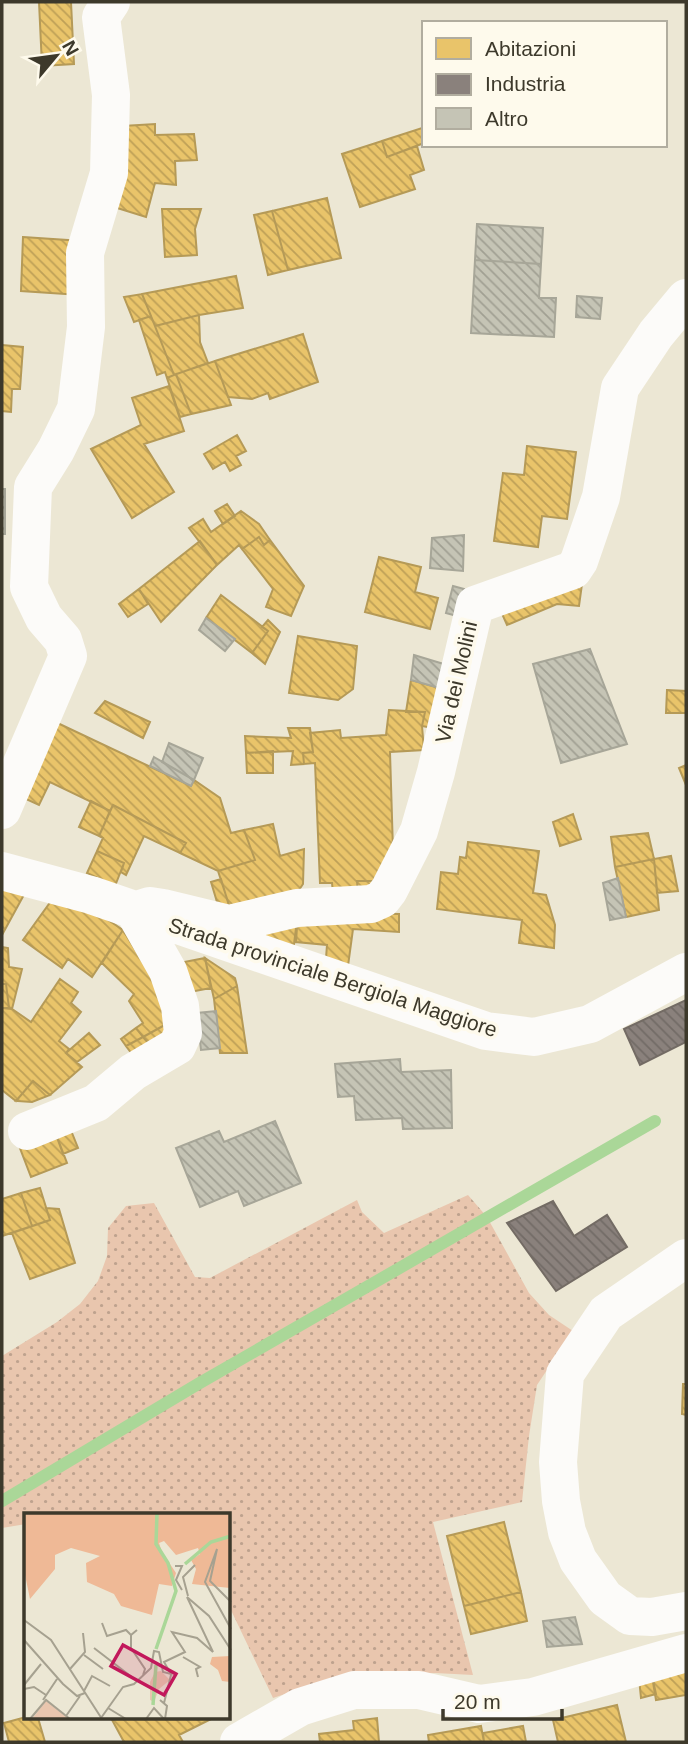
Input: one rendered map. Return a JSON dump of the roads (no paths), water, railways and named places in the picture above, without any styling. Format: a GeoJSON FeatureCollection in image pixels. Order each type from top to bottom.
{"type":"FeatureCollection","features":[{"type":"Feature","properties":{"kind":"street"},"geometry":{"type":"LineString","coordinates":[[2,810],[68,656],[63,640],[44,618],[29,587],[33,487],[76,408],[86,327],[85,253],[109,173],[111,95],[101,17],[111,2]]}},
{"type":"Feature","properties":{"kind":"street","name":"Via dei Molini"},"geometry":{"type":"LineString","coordinates":[[134,911],[150,906],[229,924],[297,908],[371,904],[382,899],[419,831],[436,772],[475,605],[573,570],[579,561],[601,497],[620,388],[656,334],[686,298]]}},
{"type":"Feature","properties":{"kind":"street","name":"Strada provinciale Bergiola Maggiore"},"geometry":{"type":"LineString","coordinates":[[2,871],[91,895],[486,1031],[534,1037],[590,1024],[686,972]]}},
{"type":"Feature","properties":{"kind":"street"},"geometry":{"type":"LineString","coordinates":[[27,1131],[96,1104],[133,1072],[177,1046],[184,1033],[180,1006],[167,971],[134,911]]}},
{"type":"Feature","properties":{"kind":"street"},"geometry":{"type":"LineString","coordinates":[[686,1258],[606,1313],[565,1374],[558,1462],[567,1532],[578,1560],[605,1598],[630,1616],[652,1617],[686,1611]]}},
{"type":"Feature","properties":{"kind":"street"},"geometry":{"type":"LineString","coordinates":[[239,1742],[300,1707],[354,1690],[419,1690],[479,1704],[533,1697],[686,1653]]}},
{"type":"Feature","properties":{"kind":"waterway"},"geometry":{"type":"LineString","coordinates":[[2,1501],[198,1384],[655,1121]]}}]}
